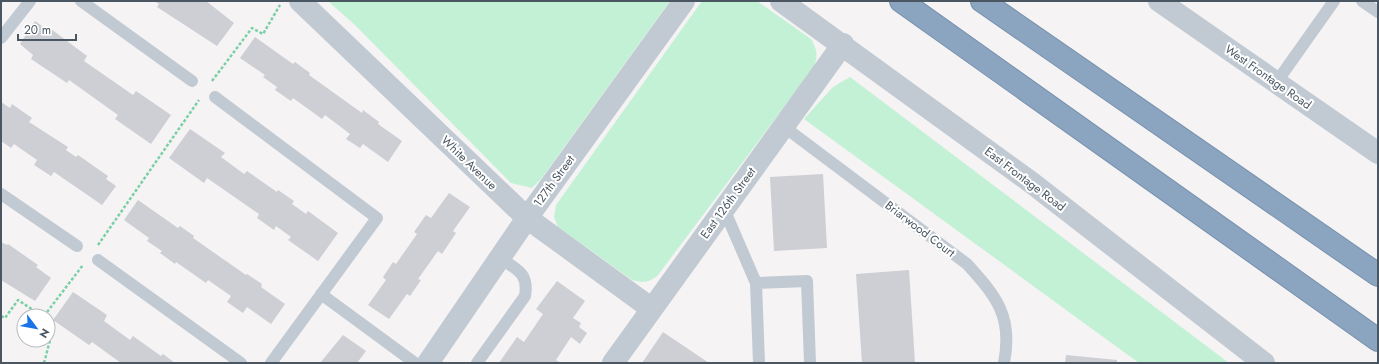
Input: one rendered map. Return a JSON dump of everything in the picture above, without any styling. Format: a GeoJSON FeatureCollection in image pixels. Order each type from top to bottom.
{"type":"FeatureCollection","features":[{"type":"Feature","properties":{"kind":"highway"},"geometry":{"type":"LineString","coordinates":[[902,1],[1378,340]]}},
{"type":"Feature","properties":{"kind":"highway"},"geometry":{"type":"LineString","coordinates":[[982,1],[1378,275]]}},
{"type":"Feature","properties":{"kind":"street","name":"White Avenue"},"geometry":{"type":"LineString","coordinates":[[300,1],[527,218],[652,309]]}},
{"type":"Feature","properties":{"kind":"street","name":"127th Street"},"geometry":{"type":"LineString","coordinates":[[428,363],[527,218],[684,1]]}},
{"type":"Feature","properties":{"kind":"street","name":"East Frontage Road"},"geometry":{"type":"LineString","coordinates":[[782,1],[1032,183],[1264,363]]}},
{"type":"Feature","properties":{"kind":"street","name":"West Frontage Road"},"geometry":{"type":"LineString","coordinates":[[1170,4],[1276,83],[1378,153]]}},
{"type":"Feature","properties":{"kind":"street","name":"East 126th Street"},"geometry":{"type":"LineString","coordinates":[[613,363],[843,44]]}},
{"type":"Feature","properties":{"kind":"lane"},"geometry":{"type":"LineString","coordinates":[[1,38],[30,1]]}},
{"type":"Feature","properties":{"kind":"lane"},"geometry":{"type":"LineString","coordinates":[[81,1],[192,81]]}},
{"type":"Feature","properties":{"kind":"lane"},"geometry":{"type":"LineString","coordinates":[[1276,83],[1334,1]]}},
{"type":"Feature","properties":{"kind":"lane"},"geometry":{"type":"LineString","coordinates":[[1362,1],[1378,12]]}},
{"type":"Feature","properties":{"kind":"lane"},"geometry":{"type":"LineString","coordinates":[[216,97],[378,218],[271,363]]}},
{"type":"Feature","properties":{"kind":"lane","name":"Briarwood Court"},"geometry":{"type":"LineString","coordinates":[[783,126],[967,264],[992,291],[1003,316],[1008,343],[1004,363]]}},
{"type":"Feature","properties":{"kind":"lane"},"geometry":{"type":"LineString","coordinates":[[1,194],[77,246]]}},
{"type":"Feature","properties":{"kind":"lane"},"geometry":{"type":"LineString","coordinates":[[724,209],[756,283],[759,363]]}},
{"type":"Feature","properties":{"kind":"lane"},"geometry":{"type":"LineString","coordinates":[[93,256],[241,363]]}},
{"type":"Feature","properties":{"kind":"lane"},"geometry":{"type":"LineString","coordinates":[[477,363],[525,296],[527,285],[524,275],[500,258]]}},
{"type":"Feature","properties":{"kind":"lane"},"geometry":{"type":"LineString","coordinates":[[756,283],[807,281],[810,363]]}},
{"type":"Feature","properties":{"kind":"lane"},"geometry":{"type":"LineString","coordinates":[[321,294],[415,363]]}},
{"type":"Feature","properties":{"kind":"path"},"geometry":{"type":"LineString","coordinates":[[210,84],[252,28],[263,34],[282,1]]}},
{"type":"Feature","properties":{"kind":"path"},"geometry":{"type":"LineString","coordinates":[[50,308],[93,256],[201,97]]}},
{"type":"Feature","properties":{"kind":"path"},"geometry":{"type":"LineString","coordinates":[[1,316],[5,318],[18,300],[30,308]]}},
{"type":"Feature","properties":{"kind":"path"},"geometry":{"type":"LineString","coordinates":[[44,363],[48,348]]}},
{"type":"Feature","properties":{"kind":"green space"},"geometry":{"type":"Polygon","coordinates":[[[328,1],[670,1],[541,179],[532,188],[511,183],[355,25],[328,1]]]}},
{"type":"Feature","properties":{"kind":"green space"},"geometry":{"type":"Polygon","coordinates":[[[702,1],[757,1],[811,39],[815,46],[816,52],[815,63],[814,67],[658,275],[649,281],[636,281],[632,280],[558,227],[554,217],[556,205],[702,1]]]}},
{"type":"Feature","properties":{"kind":"green space"},"geometry":{"type":"Polygon","coordinates":[[[850,77],[1229,363],[1139,363],[804,119],[833,87],[850,77]]]}},
{"type":"Feature","properties":{"kind":"building"},"geometry":{"type":"Polygon","coordinates":[[[154,1],[206,1],[234,23],[217,46],[157,7],[159,4],[154,1]]]}},
{"type":"Feature","properties":{"kind":"building"},"geometry":{"type":"Polygon","coordinates":[[[35,21],[49,31],[51,29],[87,56],[84,61],[133,95],[136,91],[171,115],[151,144],[115,119],[118,115],[69,80],[67,83],[31,59],[33,55],[20,44],[35,21]]]}},
{"type":"Feature","properties":{"kind":"building"},"geometry":{"type":"Polygon","coordinates":[[[255,37],[293,64],[295,62],[310,73],[309,75],[362,113],[363,110],[379,122],[378,124],[402,141],[388,162],[363,144],[360,148],[346,139],[350,134],[325,115],[322,119],[293,98],[291,101],[275,90],[277,87],[263,77],[265,75],[240,58],[255,37]]]}},
{"type":"Feature","properties":{"kind":"building"},"geometry":{"type":"Polygon","coordinates":[[[1,102],[10,108],[12,104],[32,118],[29,122],[68,147],[66,150],[76,157],[78,155],[108,176],[106,179],[116,186],[102,205],[54,172],[51,176],[34,165],[37,160],[14,144],[11,148],[1,141],[1,102]]]}},
{"type":"Feature","properties":{"kind":"building"},"geometry":{"type":"Polygon","coordinates":[[[190,129],[225,153],[221,157],[244,174],[247,171],[277,192],[278,190],[294,201],[292,204],[306,214],[308,211],[338,233],[318,261],[288,240],[291,237],[276,226],[274,230],[257,218],[259,214],[207,178],[204,183],[169,158],[190,129]]]}},
{"type":"Feature","properties":{"kind":"building"},"geometry":{"type":"Polygon","coordinates":[[[823,174],[827,248],[774,251],[770,177],[823,174]]]}},
{"type":"Feature","properties":{"kind":"building"},"geometry":{"type":"Polygon","coordinates":[[[449,193],[470,207],[453,231],[456,233],[442,254],[438,251],[418,279],[421,280],[410,296],[407,294],[389,319],[368,305],[386,280],[383,277],[393,262],[396,264],[417,234],[414,232],[426,215],[431,218],[449,193]]]}},
{"type":"Feature","properties":{"kind":"building"},"geometry":{"type":"Polygon","coordinates":[[[138,200],[178,228],[180,226],[194,236],[193,238],[246,275],[247,274],[262,284],[261,287],[285,304],[271,324],[247,307],[243,313],[227,302],[231,296],[208,280],[206,283],[176,262],[175,264],[160,253],[162,251],[147,241],[149,238],[124,220],[138,200]]]}},
{"type":"Feature","properties":{"kind":"building"},"geometry":{"type":"Polygon","coordinates":[[[1,242],[7,245],[8,244],[38,265],[36,267],[51,278],[35,301],[1,280],[1,242]]]}},
{"type":"Feature","properties":{"kind":"building"},"geometry":{"type":"Polygon","coordinates":[[[909,270],[915,363],[862,363],[856,274],[909,270]]]}},
{"type":"Feature","properties":{"kind":"building"},"geometry":{"type":"Polygon","coordinates":[[[557,281],[585,301],[573,318],[581,323],[579,327],[587,333],[580,344],[571,337],[556,360],[561,363],[499,363],[517,337],[524,342],[543,314],[536,309],[557,281]]]}},
{"type":"Feature","properties":{"kind":"building"},"geometry":{"type":"Polygon","coordinates":[[[73,292],[107,315],[104,321],[130,340],[133,336],[161,356],[163,354],[175,363],[121,363],[92,342],[89,345],[56,322],[56,316],[73,292]]]}},
{"type":"Feature","properties":{"kind":"building"},"geometry":{"type":"Polygon","coordinates":[[[663,332],[709,363],[642,363],[663,332]]]}},
{"type":"Feature","properties":{"kind":"building"},"geometry":{"type":"Polygon","coordinates":[[[343,335],[366,351],[357,363],[320,363],[343,335]]]}},
{"type":"Feature","properties":{"kind":"building"},"geometry":{"type":"Polygon","coordinates":[[[1066,355],[1117,360],[1117,363],[1065,363],[1066,355]]]}}]}
